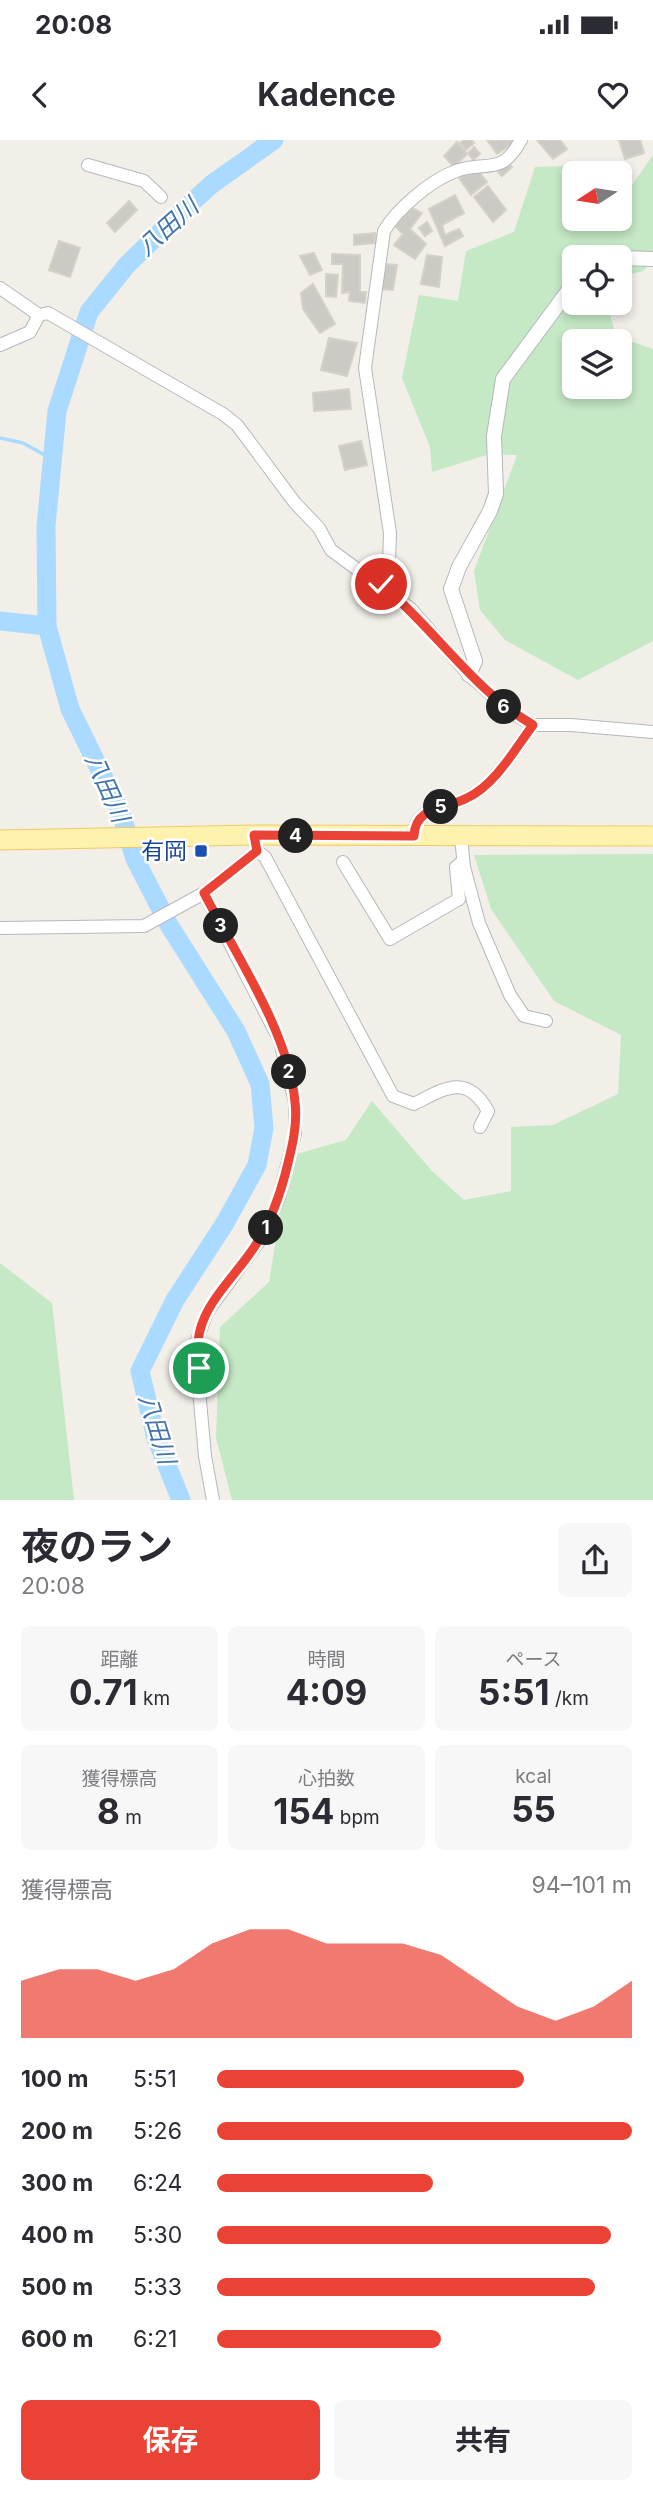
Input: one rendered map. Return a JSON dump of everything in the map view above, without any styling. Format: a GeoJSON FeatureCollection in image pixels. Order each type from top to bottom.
{"type":"FeatureCollection","features":[{"type":"Feature","properties":{"kind":"main road"},"geometry":{"type":"LineString","coordinates":[[0,840],[168,837],[256,843],[414,836],[653,836]]}},
{"type":"Feature","properties":{"kind":"street"},"geometry":{"type":"LineString","coordinates":[[381,584],[389,563],[390,533],[365,368],[384,231],[391,219],[441,179],[457,170],[498,167],[514,153],[521,140]]}},
{"type":"Feature","properties":{"kind":"street"},"geometry":{"type":"LineString","coordinates":[[88,165],[144,181],[161,197]]}},
{"type":"Feature","properties":{"kind":"street"},"geometry":{"type":"LineString","coordinates":[[632,258],[653,259]]}},
{"type":"Feature","properties":{"kind":"street"},"geometry":{"type":"LineString","coordinates":[[0,288],[39,315],[48,313],[61,320],[237,425],[295,503],[319,528],[331,550],[381,584],[411,609],[492,698],[533,725],[571,724],[653,732]]}},
{"type":"Feature","properties":{"kind":"street"},"geometry":{"type":"LineString","coordinates":[[469,675],[475,661],[451,589],[459,567],[491,511],[496,494],[494,436],[502,379],[562,299]]}},
{"type":"Feature","properties":{"kind":"street"},"geometry":{"type":"LineString","coordinates":[[0,345],[30,331],[39,315]]}},
{"type":"Feature","properties":{"kind":"street"},"geometry":{"type":"LineString","coordinates":[[414,836],[418,819],[425,812],[469,798],[495,775],[533,725]]}},
{"type":"Feature","properties":{"kind":"street"},"geometry":{"type":"LineString","coordinates":[[461,837],[463,861],[478,923],[510,995],[524,1016],[545,1021]]}},
{"type":"Feature","properties":{"kind":"street"},"geometry":{"type":"LineString","coordinates":[[0,928],[144,926],[199,897],[256,843],[393,1096],[414,1104],[459,1085],[470,1088],[488,1111],[480,1127]]}},
{"type":"Feature","properties":{"kind":"street"},"geometry":{"type":"LineString","coordinates":[[343,862],[390,939],[458,899],[456,866],[463,861]]}},
{"type":"Feature","properties":{"kind":"street"},"geometry":{"type":"LineString","coordinates":[[199,897],[280,1041],[296,1102],[295,1134],[279,1197],[263,1236],[207,1312],[195,1346],[205,1456],[213,1500]]}},
{"type":"Feature","properties":{"kind":"green space"},"geometry":{"type":"Polygon","coordinates":[[[653,155],[653,261],[643,271],[632,274],[632,245],[562,245],[562,315],[610,315],[614,329],[562,329],[562,399],[632,399],[632,342],[653,349],[653,641],[578,680],[505,640],[480,610],[474,571],[517,455],[490,454],[432,472],[430,447],[402,378],[419,295],[458,301],[466,251],[514,232],[535,167],[562,166],[562,231],[632,231],[632,185],[653,155]]]}},
{"type":"Feature","properties":{"kind":"green space"},"geometry":{"type":"Polygon","coordinates":[[[653,854],[653,1500],[232,1500],[216,1438],[220,1327],[269,1282],[290,1156],[346,1140],[372,1101],[432,1171],[464,1200],[511,1191],[511,1127],[553,1125],[618,1094],[621,1035],[554,1001],[491,909],[474,855],[653,854]]]}},
{"type":"Feature","properties":{"kind":"green space"},"geometry":{"type":"Polygon","coordinates":[[[0,1263],[52,1303],[74,1500],[0,1500],[0,1263]]]}},
{"type":"Feature","properties":{"kind":"building"},"geometry":{"type":"Polygon","coordinates":[[[464,140],[474,143],[466,150],[460,143],[464,140]]]}},
{"type":"Feature","properties":{"kind":"building"},"geometry":{"type":"Polygon","coordinates":[[[487,140],[514,140],[515,142],[497,154],[487,140]]]}},
{"type":"Feature","properties":{"kind":"building"},"geometry":{"type":"Polygon","coordinates":[[[537,140],[560,140],[567,149],[553,159],[537,140]]]}},
{"type":"Feature","properties":{"kind":"building"},"geometry":{"type":"Polygon","coordinates":[[[619,140],[640,140],[644,153],[625,159],[619,140]]]}},
{"type":"Feature","properties":{"kind":"building"},"geometry":{"type":"Polygon","coordinates":[[[457,142],[467,154],[454,167],[444,156],[457,142]]]}},
{"type":"Feature","properties":{"kind":"building"},"geometry":{"type":"Polygon","coordinates":[[[474,147],[480,154],[473,160],[468,153],[474,147]]]}},
{"type":"Feature","properties":{"kind":"building"},"geometry":{"type":"Polygon","coordinates":[[[508,163],[512,167],[502,176],[498,172],[508,163]]]}},
{"type":"Feature","properties":{"kind":"building"},"geometry":{"type":"Polygon","coordinates":[[[478,171],[487,182],[471,195],[459,178],[478,171]]]}},
{"type":"Feature","properties":{"kind":"building"},"geometry":{"type":"Polygon","coordinates":[[[488,186],[506,210],[493,222],[474,197],[488,186]]]}},
{"type":"Feature","properties":{"kind":"building"},"geometry":{"type":"Polygon","coordinates":[[[455,195],[464,213],[442,225],[445,235],[459,229],[463,236],[445,246],[429,209],[455,195]]]}},
{"type":"Feature","properties":{"kind":"building"},"geometry":{"type":"Polygon","coordinates":[[[129,201],[137,210],[115,232],[107,223],[129,201]]]}},
{"type":"Feature","properties":{"kind":"building"},"geometry":{"type":"Polygon","coordinates":[[[412,208],[422,213],[410,229],[426,244],[415,259],[394,245],[403,234],[395,226],[412,208]]]}},
{"type":"Feature","properties":{"kind":"building"},"geometry":{"type":"Polygon","coordinates":[[[427,222],[432,231],[425,236],[419,228],[427,222]]]}},
{"type":"Feature","properties":{"kind":"building"},"geometry":{"type":"Polygon","coordinates":[[[375,233],[375,243],[354,245],[354,235],[375,233]]]}},
{"type":"Feature","properties":{"kind":"building"},"geometry":{"type":"Polygon","coordinates":[[[59,241],[80,248],[70,277],[49,270],[59,241]]]}},
{"type":"Feature","properties":{"kind":"building"},"geometry":{"type":"Polygon","coordinates":[[[314,253],[322,270],[310,275],[300,256],[314,253]]]}},
{"type":"Feature","properties":{"kind":"building"},"geometry":{"type":"Polygon","coordinates":[[[332,254],[360,255],[360,292],[366,292],[365,303],[349,301],[350,292],[342,293],[343,264],[332,264],[332,254]]]}},
{"type":"Feature","properties":{"kind":"building"},"geometry":{"type":"Polygon","coordinates":[[[427,255],[442,257],[439,287],[421,284],[427,255]]]}},
{"type":"Feature","properties":{"kind":"building"},"geometry":{"type":"Polygon","coordinates":[[[381,264],[397,265],[393,290],[378,289],[381,264]]]}},
{"type":"Feature","properties":{"kind":"building"},"geometry":{"type":"Polygon","coordinates":[[[326,274],[338,275],[336,297],[326,296],[326,274]]]}},
{"type":"Feature","properties":{"kind":"building"},"geometry":{"type":"Polygon","coordinates":[[[313,284],[335,324],[320,333],[303,309],[301,293],[313,284]]]}},
{"type":"Feature","properties":{"kind":"building"},"geometry":{"type":"Polygon","coordinates":[[[329,338],[357,343],[347,376],[321,370],[329,338]]]}},
{"type":"Feature","properties":{"kind":"building"},"geometry":{"type":"Polygon","coordinates":[[[349,389],[351,409],[314,411],[313,393],[349,389]]]}},
{"type":"Feature","properties":{"kind":"building"},"geometry":{"type":"Polygon","coordinates":[[[361,441],[367,465],[345,470],[339,446],[361,441]]]}},
{"type":"Feature","properties":{"kind":"waterway","name":"八田川"},"geometry":{"type":"LineString","coordinates":[[181,1500],[156,1438],[140,1371],[175,1300],[225,1223],[257,1165],[264,1128],[260,1084],[236,1031],[169,925],[135,859],[121,813],[70,709],[47,626],[46,526],[57,411],[89,312],[126,266],[181,212],[212,184],[274,140]]}},
{"type":"Feature","properties":{"kind":"waterway"},"geometry":{"type":"LineString","coordinates":[[0,438],[23,443],[52,459]]}},
{"type":"Feature","properties":{"kind":"waterway"},"geometry":{"type":"LineString","coordinates":[[0,621],[47,626]]}},
{"type":"Feature","properties":{"kind":"place","name":"有岡"},"geometry":{"type":"Point","coordinates":[201,851]}},
{"type":"Feature","properties":{"kind":"route"},"geometry":{"type":"LineString","coordinates":[[199,1368],[195,1346],[199,1329],[214,1300],[263,1236],[279,1197],[295,1134],[296,1102],[280,1041],[253,983],[204,893],[257,851],[254,835],[414,836],[418,819],[425,812],[469,798],[495,775],[533,725],[492,698],[411,609],[381,584]]}}]}
